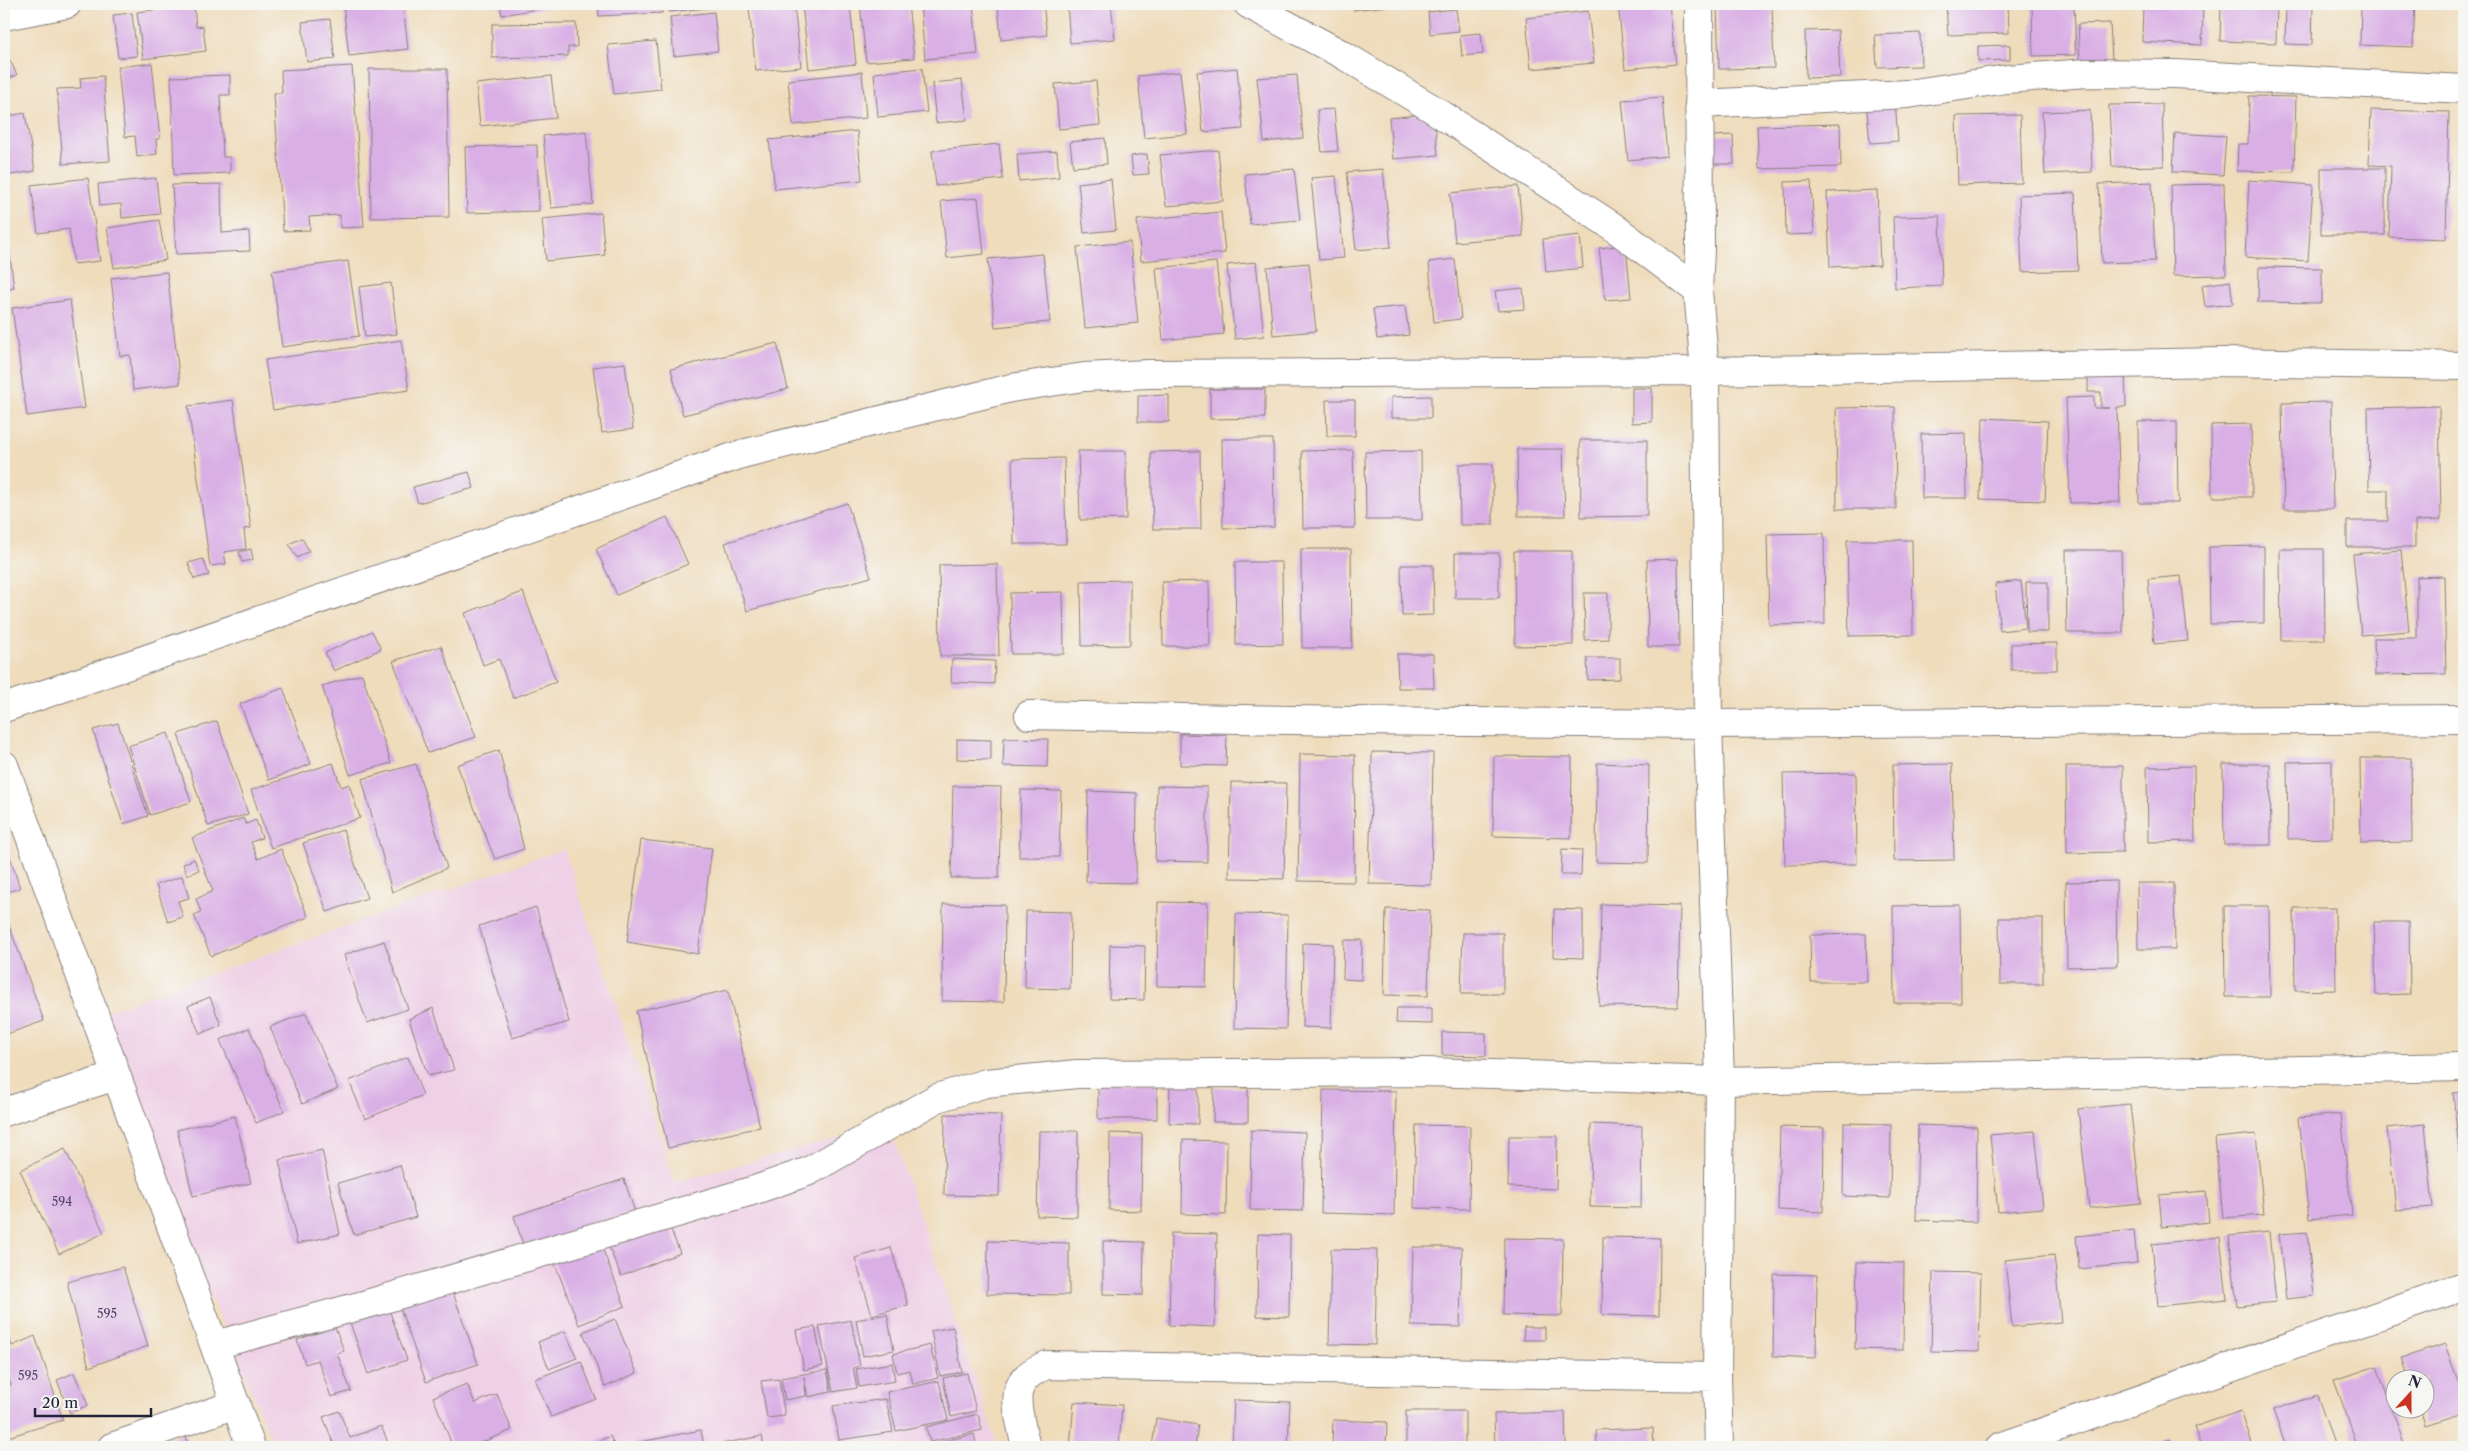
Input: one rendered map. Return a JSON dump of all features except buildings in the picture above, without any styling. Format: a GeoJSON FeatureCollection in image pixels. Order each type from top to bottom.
{"type":"FeatureCollection","features":[{"type":"Feature","properties":{"kind":"street"},"geometry":{"type":"LineString","coordinates":[[4,16],[67,4]]}},
{"type":"Feature","properties":{"kind":"street"},"geometry":{"type":"LineString","coordinates":[[1248,4],[1345,56],[1433,110],[1612,226],[1698,291]]}},
{"type":"Feature","properties":{"kind":"street"},"geometry":{"type":"LineString","coordinates":[[1699,4],[1700,250],[1698,291],[1705,371],[1708,724],[1720,1081],[1716,1377],[1719,1447]]}},
{"type":"Feature","properties":{"kind":"street"},"geometry":{"type":"LineString","coordinates":[[1699,104],[1908,94],[2007,79],[2087,73],[2175,74],[2464,89]]}},
{"type":"Feature","properties":{"kind":"street"},"geometry":{"type":"LineString","coordinates":[[4,708],[742,454],[1011,388],[1084,377],[1148,374],[1705,371],[2224,362],[2464,366]]}},
{"type":"Feature","properties":{"kind":"street"},"geometry":{"type":"LineString","coordinates":[[1030,715],[1341,721],[1708,724],[2464,719]]}},
{"type":"Feature","properties":{"kind":"street"},"geometry":{"type":"LineString","coordinates":[[4,765],[251,1447]]}},
{"type":"Feature","properties":{"kind":"street"},"geometry":{"type":"LineString","coordinates":[[215,1345],[367,1304],[809,1171],[937,1098],[986,1083],[1077,1074],[1406,1072],[1720,1081],[2464,1067]]}},
{"type":"Feature","properties":{"kind":"street"},"geometry":{"type":"LineString","coordinates":[[4,1112],[116,1076]]}},
{"type":"Feature","properties":{"kind":"street"},"geometry":{"type":"LineString","coordinates":[[2000,1447],[2464,1286]]}},
{"type":"Feature","properties":{"kind":"street"},"geometry":{"type":"LineString","coordinates":[[1026,1447],[1017,1399],[1021,1382],[1033,1370],[1048,1365],[1716,1377]]}},
{"type":"Feature","properties":{"kind":"street"},"geometry":{"type":"LineString","coordinates":[[112,1447],[236,1404]]}},
{"type":"Feature","properties":{"kind":"shaded area"},"geometry":{"type":"Polygon","coordinates":[[[564,849],[675,1182],[889,1125],[998,1447],[275,1447],[92,1016],[564,849]]]}}]}
